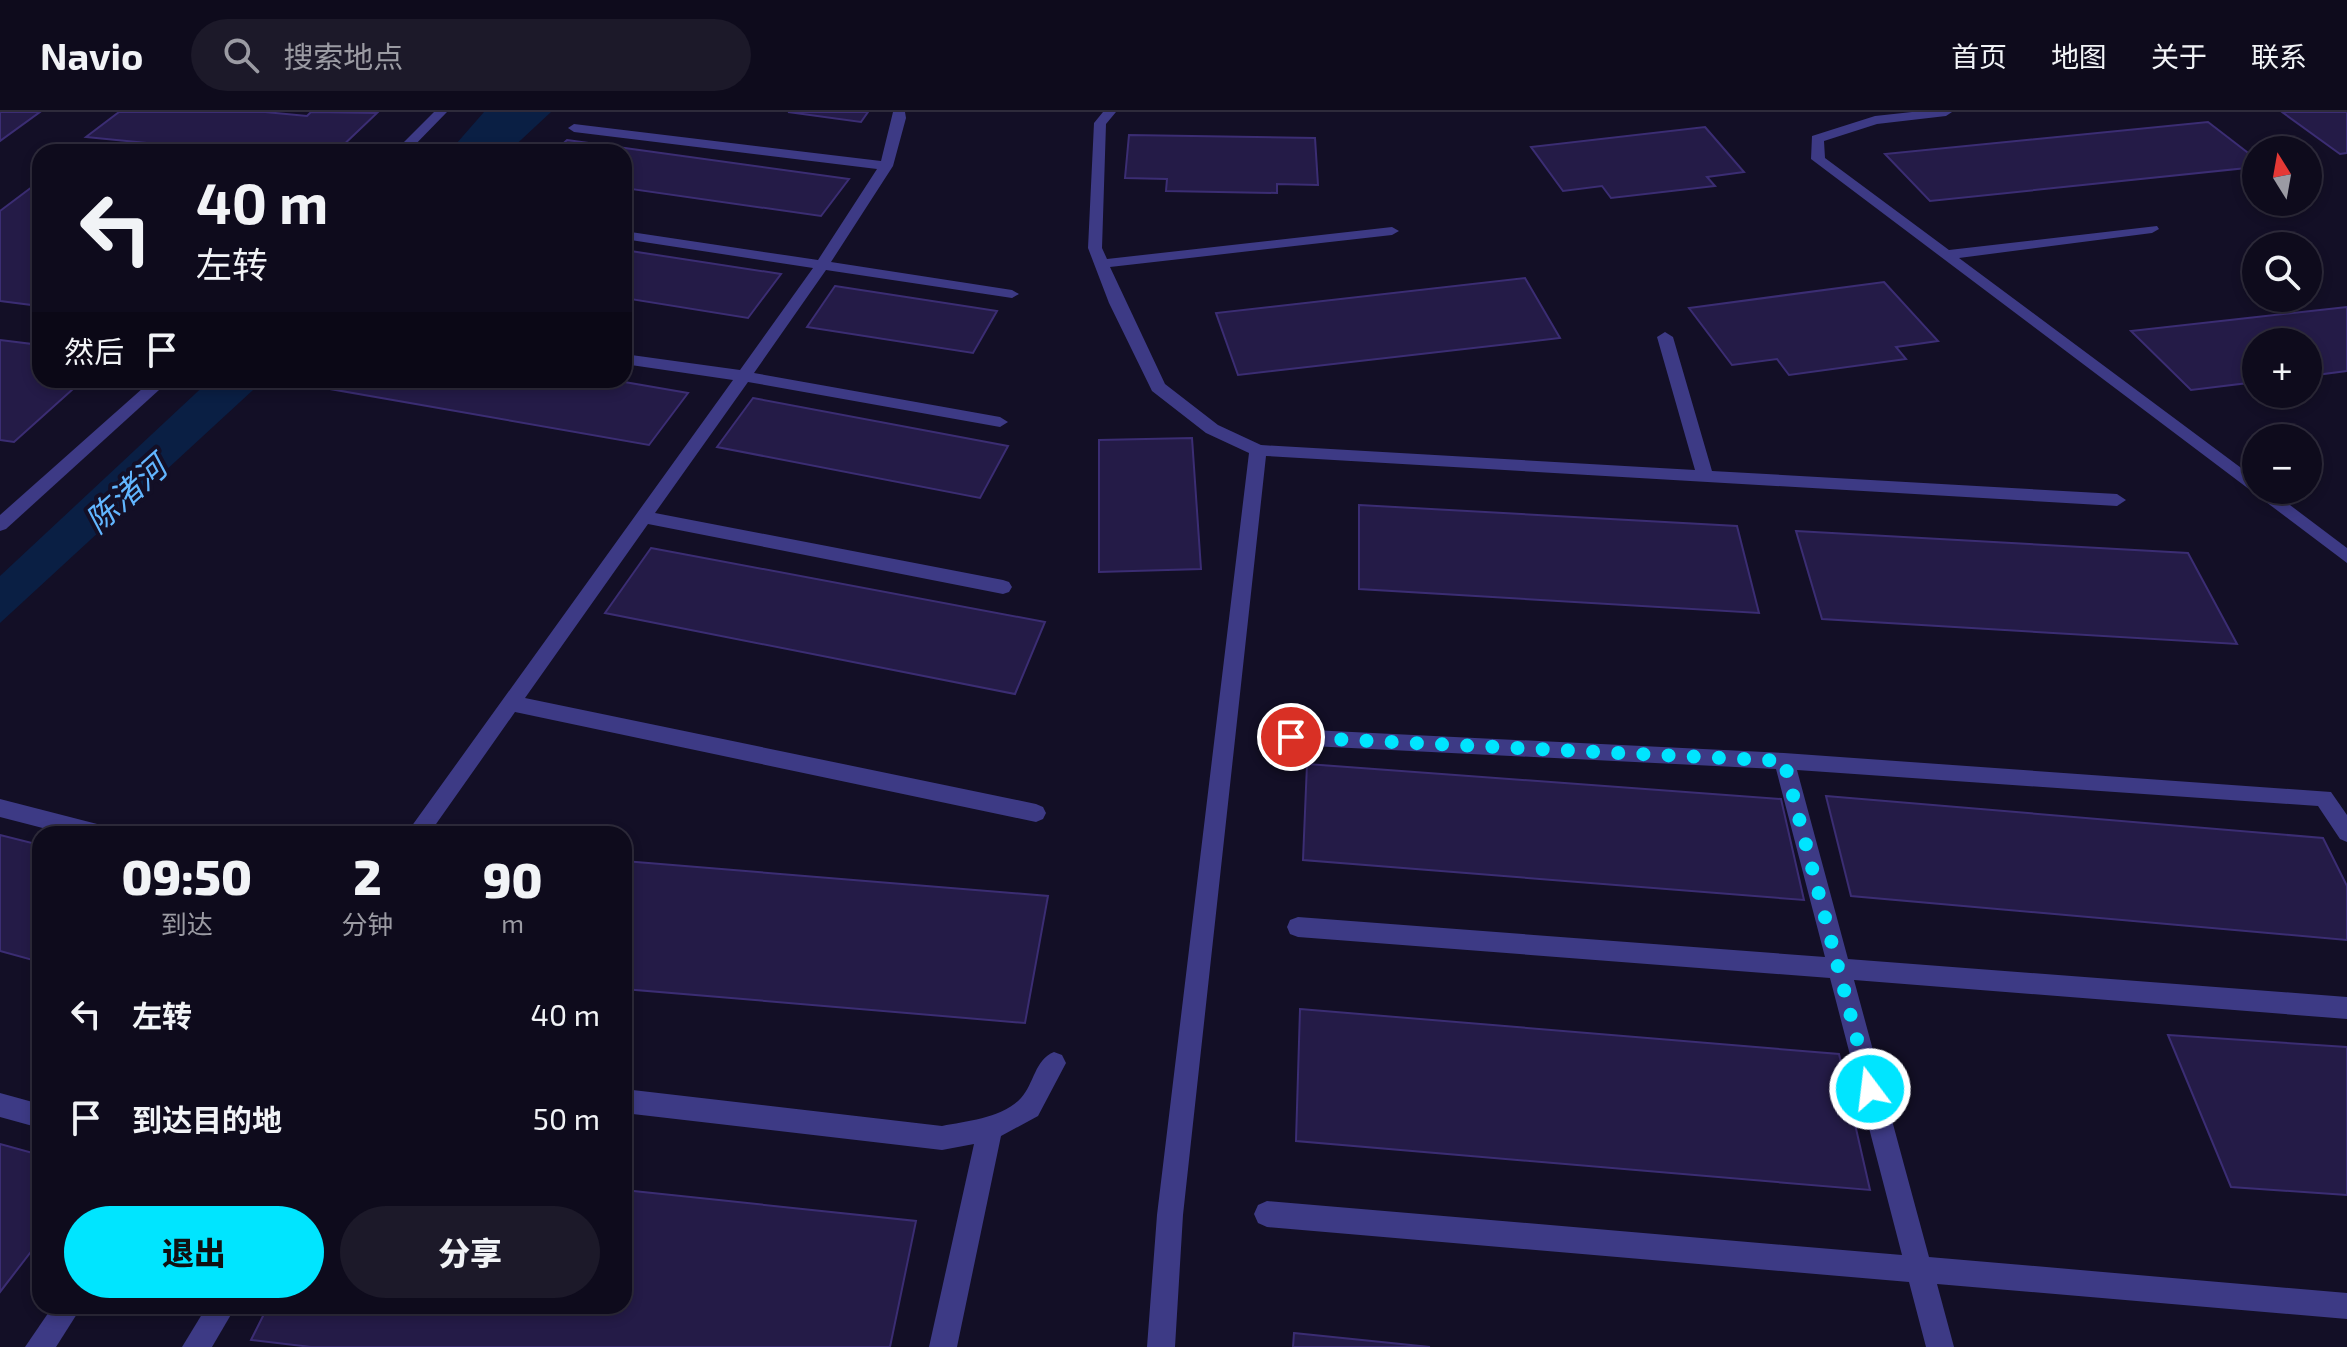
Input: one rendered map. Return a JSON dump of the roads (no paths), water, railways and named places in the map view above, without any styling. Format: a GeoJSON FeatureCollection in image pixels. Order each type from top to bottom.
{"type":"FeatureCollection","features":[{"type":"Feature","properties":{"kind":"street"},"geometry":{"type":"LineString","coordinates":[[409,144],[441,112]]}},
{"type":"Feature","properties":{"kind":"street"},"geometry":{"type":"LineString","coordinates":[[423,826],[823,264],[886,166],[899,112]]}},
{"type":"Feature","properties":{"kind":"street"},"geometry":{"type":"LineString","coordinates":[[1110,112],[1100,123],[1095,248],[1101,264],[1158,387],[1212,429],[1258,450],[2117,500]]}},
{"type":"Feature","properties":{"kind":"street"},"geometry":{"type":"LineString","coordinates":[[1946,112],[1896,114],[1817,139],[1818,159],[2242,478]]}},
{"type":"Feature","properties":{"kind":"street"},"geometry":{"type":"LineString","coordinates":[[574,128],[886,166]]}},
{"type":"Feature","properties":{"kind":"street"},"geometry":{"type":"LineString","coordinates":[[1945,255],[2152,229]]}},
{"type":"Feature","properties":{"kind":"street"},"geometry":{"type":"LineString","coordinates":[[1101,264],[1392,231]]}},
{"type":"Feature","properties":{"kind":"street"},"geometry":{"type":"LineString","coordinates":[[632,236],[1012,294]]}},
{"type":"Feature","properties":{"kind":"street"},"geometry":{"type":"LineString","coordinates":[[1665,337],[1705,476]]}},
{"type":"Feature","properties":{"kind":"street"},"geometry":{"type":"LineString","coordinates":[[632,360],[743,376],[1000,422]]}},
{"type":"Feature","properties":{"kind":"street"},"geometry":{"type":"LineString","coordinates":[[0,525],[153,388]]}},
{"type":"Feature","properties":{"kind":"street"},"geometry":{"type":"LineString","coordinates":[[1161,1347],[1170,1215],[1258,450]]}},
{"type":"Feature","properties":{"kind":"street"},"geometry":{"type":"LineString","coordinates":[[2277,504],[2347,557]]}},
{"type":"Feature","properties":{"kind":"street"},"geometry":{"type":"LineString","coordinates":[[642,517],[1003,587]]}},
{"type":"Feature","properties":{"kind":"street"},"geometry":{"type":"LineString","coordinates":[[510,703],[1036,813]]}},
{"type":"Feature","properties":{"kind":"street"},"geometry":{"type":"LineString","coordinates":[[1291,737],[1784,761],[2324,798],[2347,833]]}},
{"type":"Feature","properties":{"kind":"street"},"geometry":{"type":"LineString","coordinates":[[1784,761],[1940,1347]]}},
{"type":"Feature","properties":{"kind":"street"},"geometry":{"type":"LineString","coordinates":[[0,808],[70,826]]}},
{"type":"Feature","properties":{"kind":"street"},"geometry":{"type":"LineString","coordinates":[[1298,927],[2347,1008]]}},
{"type":"Feature","properties":{"kind":"street"},"geometry":{"type":"LineString","coordinates":[[632,1102],[942,1138],[990,1129],[1029,1108],[1054,1063]]}},
{"type":"Feature","properties":{"kind":"street"},"geometry":{"type":"LineString","coordinates":[[0,1105],[32,1114]]}},
{"type":"Feature","properties":{"kind":"street"},"geometry":{"type":"LineString","coordinates":[[943,1347],[990,1129]]}},
{"type":"Feature","properties":{"kind":"street"},"geometry":{"type":"LineString","coordinates":[[1267,1214],[2347,1306]]}},
{"type":"Feature","properties":{"kind":"street"},"geometry":{"type":"LineString","coordinates":[[39,1347],[63,1314]]}},
{"type":"Feature","properties":{"kind":"street"},"geometry":{"type":"LineString","coordinates":[[196,1347],[218,1314]]}},
{"type":"Feature","properties":{"kind":"water"},"geometry":{"type":"Polygon","coordinates":[[[484,112],[551,112],[517,144],[456,144],[484,112]]]}},
{"type":"Feature","properties":{"kind":"water","name":"陈渚河"},"geometry":{"type":"Polygon","coordinates":[[[201,388],[255,388],[0,623],[0,576],[201,388]]]}}]}
